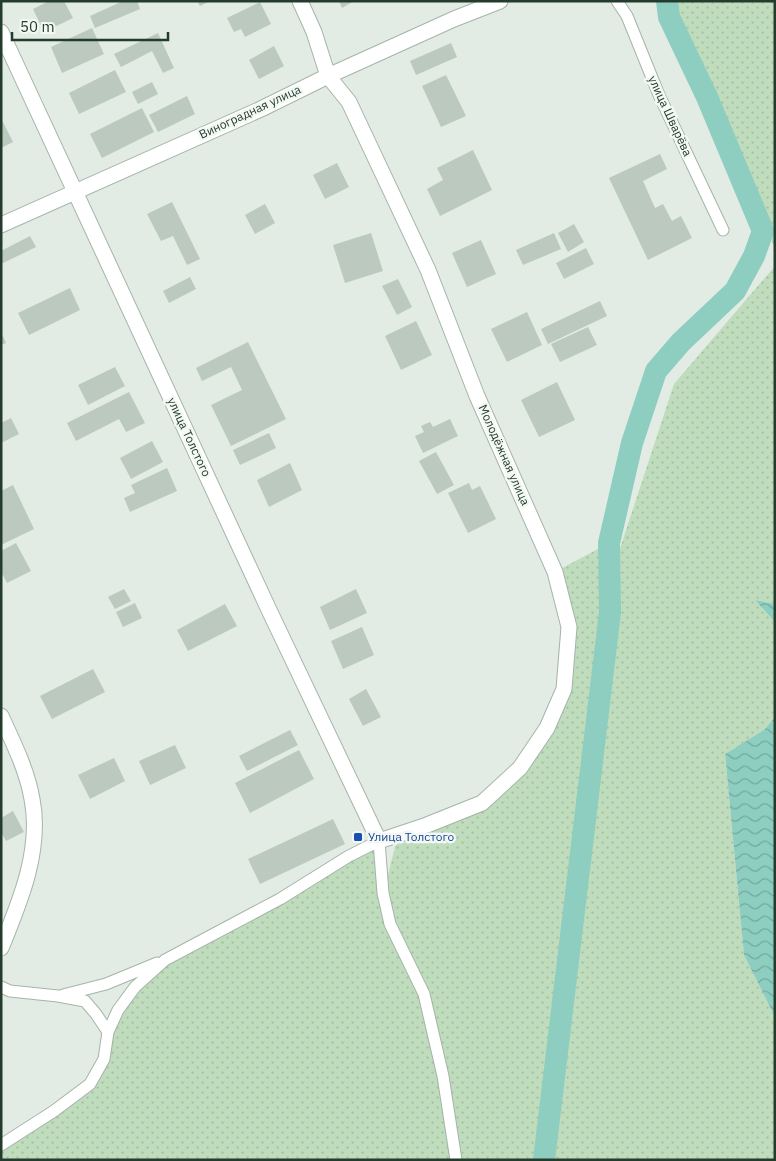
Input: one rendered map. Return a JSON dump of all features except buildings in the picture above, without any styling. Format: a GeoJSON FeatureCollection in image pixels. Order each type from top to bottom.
{"type":"FeatureCollection","features":[{"type":"Feature","properties":{"kind":"street","name":"Молодёжная улица"},"geometry":{"type":"LineString","coordinates":[[300,1],[314,32],[328,76],[349,102],[428,270],[477,396],[555,572],[570,627],[564,689],[547,728],[520,768],[482,803],[427,825],[379,841]]}},
{"type":"Feature","properties":{"kind":"street","name":"Виноградная улица"},"geometry":{"type":"LineString","coordinates":[[1,226],[454,19],[500,1]]}},
{"type":"Feature","properties":{"kind":"street","name":"улица Толстого"},"geometry":{"type":"LineString","coordinates":[[1,32],[265,601],[379,841]]}},
{"type":"Feature","properties":{"kind":"street"},"geometry":{"type":"LineString","coordinates":[[1,716],[23,767],[32,798],[35,821],[34,844],[24,887],[1,948]]}},
{"type":"Feature","properties":{"kind":"lane","name":"улица Шварёва"},"geometry":{"type":"LineString","coordinates":[[617,1],[627,16],[659,96],[723,230]]}},
{"type":"Feature","properties":{"kind":"lane"},"geometry":{"type":"LineString","coordinates":[[58,996],[106,984],[166,960],[280,898],[349,856],[379,841],[384,893],[390,924],[424,994],[443,1076],[456,1160]]}},
{"type":"Feature","properties":{"kind":"lane"},"geometry":{"type":"LineString","coordinates":[[1,1145],[54,1111],[90,1084],[104,1059],[108,1032],[118,1010],[135,987],[166,960]]}},
{"type":"Feature","properties":{"kind":"lane"},"geometry":{"type":"LineString","coordinates":[[1,987],[10,991],[85,1001],[108,1032]]}},
{"type":"Feature","properties":{"kind":"green space"},"geometry":{"type":"Polygon","coordinates":[[[657,1],[775,1],[775,248],[659,6],[657,1]]]}},
{"type":"Feature","properties":{"kind":"green space"},"geometry":{"type":"Polygon","coordinates":[[[775,266],[775,604],[755,600],[775,622],[775,717],[764,730],[725,754],[744,955],[775,1017],[775,1160],[1,1160],[1,1145],[90,1084],[118,1010],[165,960],[379,841],[384,891],[398,835],[482,803],[520,768],[564,689],[569,627],[555,572],[609,543],[610,579],[674,384],[775,266]]]}},
{"type":"Feature","properties":{"kind":"water"},"geometry":{"type":"Polygon","coordinates":[[[755,600],[775,604],[775,622],[755,600]]]}},
{"type":"Feature","properties":{"kind":"water"},"geometry":{"type":"Polygon","coordinates":[[[775,717],[775,1017],[744,955],[725,754],[764,730],[775,717]]]}},
{"type":"Feature","properties":{"kind":"waterway"},"geometry":{"type":"LineString","coordinates":[[544,1160],[610,612],[609,543],[632,443],[656,371],[681,342],[735,291],[754,256],[763,231],[707,97],[669,17],[667,1]]}},
{"type":"Feature","properties":{"kind":"place","name":"Улица Толстого"},"geometry":{"type":"Point","coordinates":[358,837]}}]}
